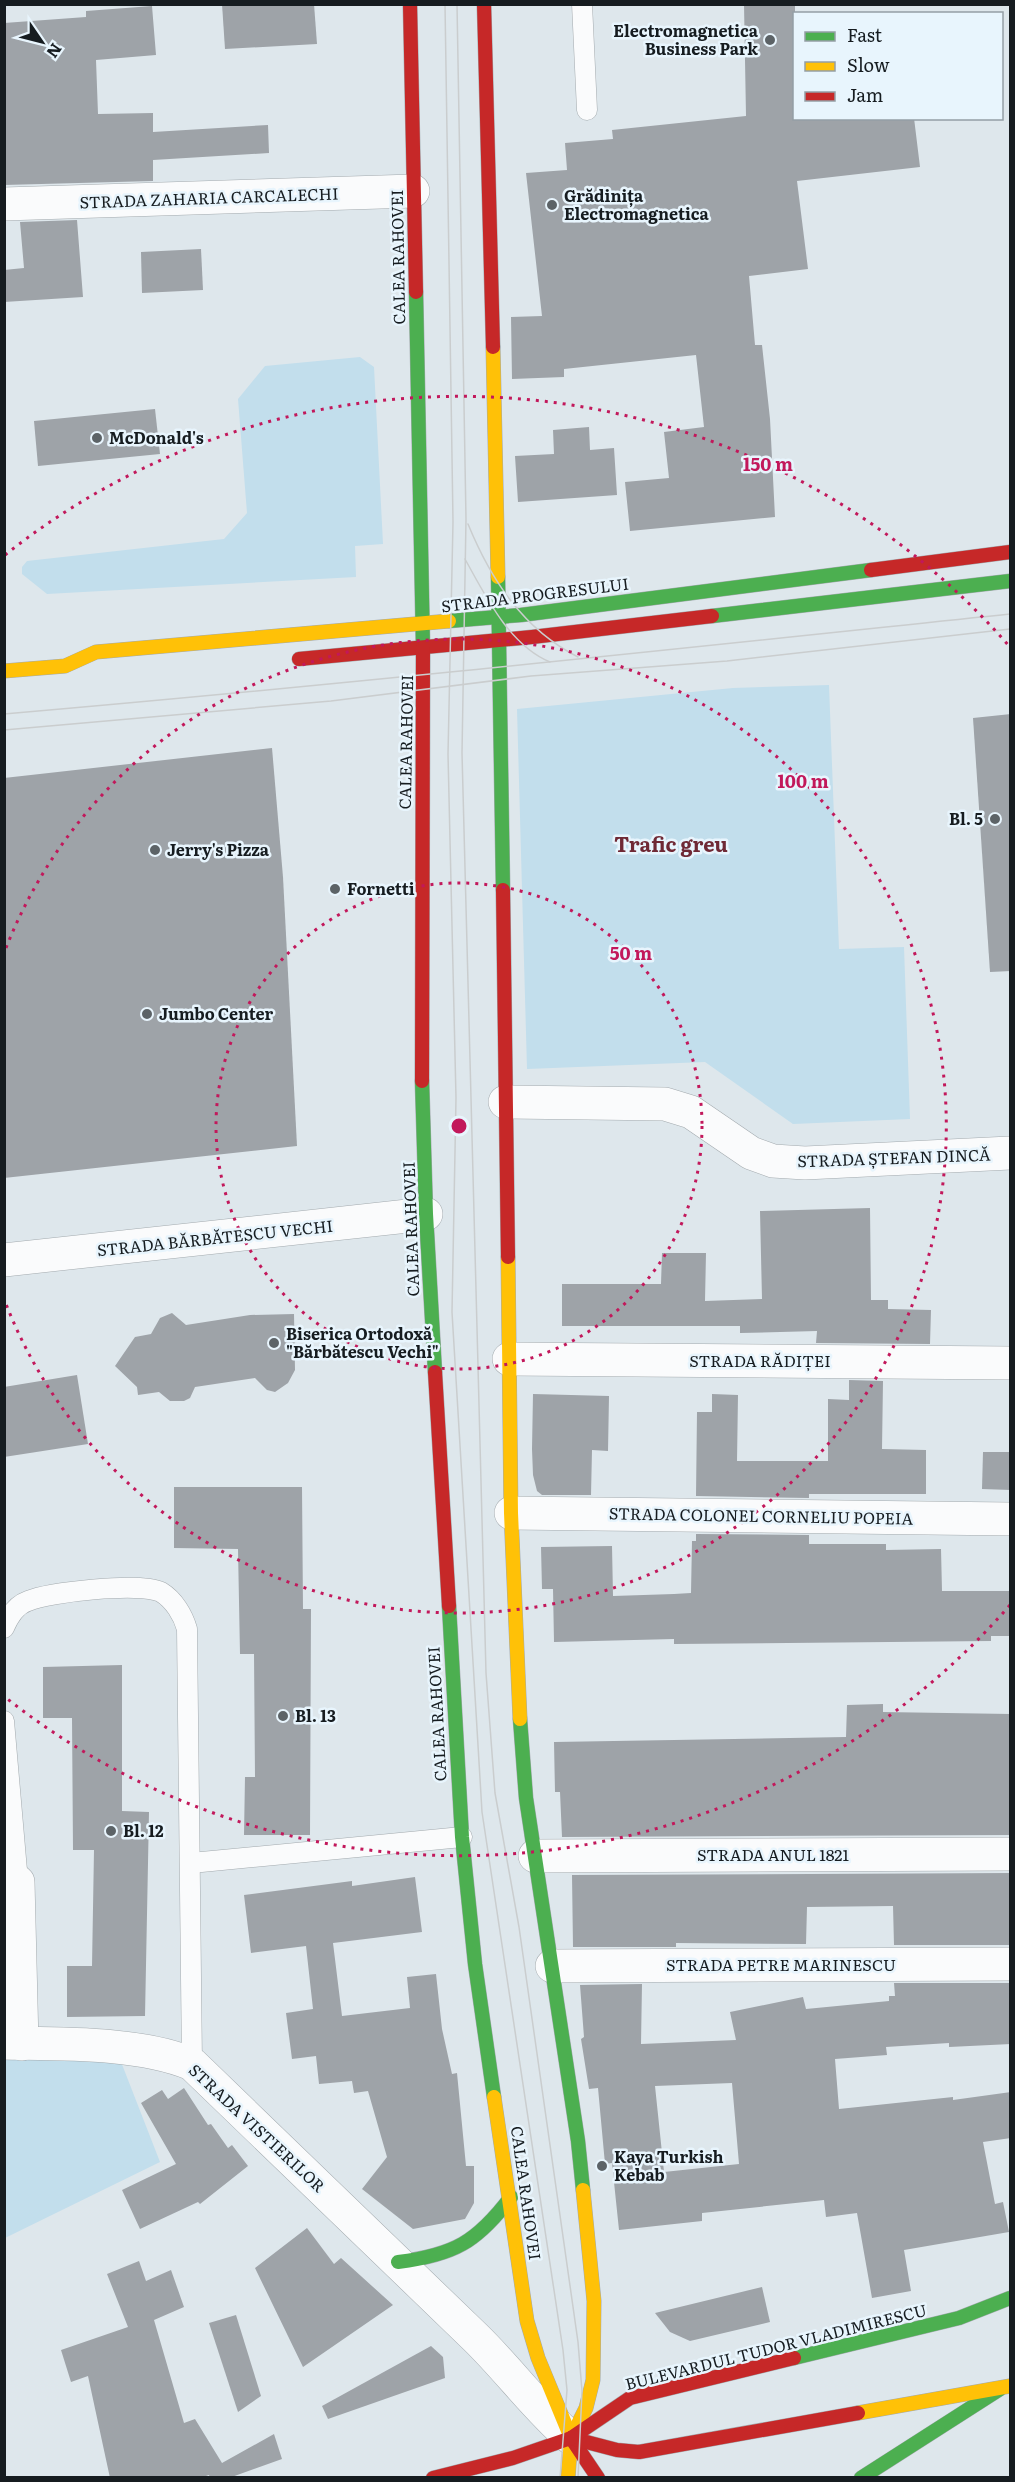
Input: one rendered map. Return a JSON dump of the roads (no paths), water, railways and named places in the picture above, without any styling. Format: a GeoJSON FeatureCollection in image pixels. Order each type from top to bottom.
{"type":"FeatureCollection","features":[{"type":"Feature","properties":{"kind":"main road","name":"CALEA RAHOVEI"},"geometry":{"type":"LineString","coordinates":[[410,4],[423,624],[421,1030],[426,1214],[462,1837],[475,1964],[528,2321],[538,2358],[571,2438],[598,2478]]}},
{"type":"Feature","properties":{"kind":"main road"},"geometry":{"type":"LineString","coordinates":[[484,4],[501,640],[511,1513],[520,1744],[534,1856],[578,2141],[594,2301],[591,2388],[586,2408],[571,2438],[568,2478]]}},
{"type":"Feature","properties":{"kind":"main road","name":"STRADA PROGRESULUI"},"geometry":{"type":"LineString","coordinates":[[65,666],[96,652],[500,617],[1011,552]]}},
{"type":"Feature","properties":{"kind":"main road"},"geometry":{"type":"LineString","coordinates":[[283,660],[501,640],[1011,581]]}},
{"type":"Feature","properties":{"kind":"main road","name":"STRADA PROGRESULUI"},"geometry":{"type":"LineString","coordinates":[[4,671],[65,666],[88,672]]}},
{"type":"Feature","properties":{"kind":"main road"},"geometry":{"type":"LineString","coordinates":[[398,2262],[437,2258],[464,2247],[489,2227],[511,2197]]}},
{"type":"Feature","properties":{"kind":"main road","name":"BULEVARDUL TUDOR VLADIMIRESCU"},"geometry":{"type":"LineString","coordinates":[[433,2478],[513,2458],[571,2438],[630,2398],[959,2318],[1011,2298]]}},
{"type":"Feature","properties":{"kind":"main road"},"geometry":{"type":"LineString","coordinates":[[571,2438],[617,2450],[639,2452],[1005,2388]]}},
{"type":"Feature","properties":{"kind":"main road"},"geometry":{"type":"LineString","coordinates":[[861,2478],[1005,2388]]}},
{"type":"Feature","properties":{"kind":"street","name":"STRADA ZAHARIA CARCALECHI"},"geometry":{"type":"LineString","coordinates":[[4,204],[413,191]]}},
{"type":"Feature","properties":{"kind":"street","name":"STRADA ȘTEFAN DINCĂ"},"geometry":{"type":"LineString","coordinates":[[505,1102],[665,1104],[691,1112],[751,1153],[773,1161],[805,1163],[1011,1153]]}},
{"type":"Feature","properties":{"kind":"street","name":"STRADA BĂRBĂTESCU VECHI"},"geometry":{"type":"LineString","coordinates":[[4,1260],[426,1214]]}},
{"type":"Feature","properties":{"kind":"street","name":"STRADA RĂDIȚEI"},"geometry":{"type":"LineString","coordinates":[[509,1359],[1011,1363]]}},
{"type":"Feature","properties":{"kind":"street","name":"STRADA COLONEL CORNELIU POPEIA"},"geometry":{"type":"LineString","coordinates":[[511,1513],[1011,1520]]}},
{"type":"Feature","properties":{"kind":"street","name":"STRADA ANUL 1821"},"geometry":{"type":"LineString","coordinates":[[534,1856],[1011,1854]]}},
{"type":"Feature","properties":{"kind":"street","name":"STRADA VISTIERILOR"},"geometry":{"type":"LineString","coordinates":[[11,1876],[13,2044],[145,2050],[169,2054],[192,2064],[501,2362],[540,2410],[571,2438]]}},
{"type":"Feature","properties":{"kind":"street","name":"STRADA PETRE MARINESCU"},"geometry":{"type":"LineString","coordinates":[[552,1966],[1011,1964]]}},
{"type":"Feature","properties":{"kind":"lane"},"geometry":{"type":"LineString","coordinates":[[582,4],[587,110]]}},
{"type":"Feature","properties":{"kind":"lane"},"geometry":{"type":"LineString","coordinates":[[4,1628],[9,1615],[27,1601],[117,1586],[160,1592],[182,1612],[188,1629],[192,2064]]}},
{"type":"Feature","properties":{"kind":"lane"},"geometry":{"type":"LineString","coordinates":[[4,1721],[11,1876]]}},
{"type":"Feature","properties":{"kind":"lane"},"geometry":{"type":"LineString","coordinates":[[191,1863],[462,1837]]}},
{"type":"Feature","properties":{"kind":"tram line"},"geometry":{"type":"LineString","coordinates":[[445,4],[453,522],[448,754],[456,1098],[452,1312],[482,1812],[563,2350],[567,2390],[560,2478]]}},
{"type":"Feature","properties":{"kind":"tram line"},"geometry":{"type":"LineString","coordinates":[[457,4],[466,519],[462,753],[486,1673],[495,1793],[519,1927],[578,2342],[582,2391],[578,2478]]}},
{"type":"Feature","properties":{"kind":"tram line"},"geometry":{"type":"LineString","coordinates":[[468,524],[487,564],[511,601],[541,632],[558,646],[578,657]]}},
{"type":"Feature","properties":{"kind":"tram line"},"geometry":{"type":"LineString","coordinates":[[465,559],[490,603],[510,631],[522,644],[550,662]]}},
{"type":"Feature","properties":{"kind":"tram line"},"geometry":{"type":"LineString","coordinates":[[4,714],[382,679],[1010,614]]}},
{"type":"Feature","properties":{"kind":"tram line"},"geometry":{"type":"LineString","coordinates":[[4,730],[331,701],[531,676],[727,661],[1010,629]]}},
{"type":"Feature","properties":{"kind":"place","name":"Electromagnetica Business Park"},"geometry":{"type":"Point","coordinates":[770,40]}},
{"type":"Feature","properties":{"kind":"place","name":"Grădinița Electromagnetica"},"geometry":{"type":"Point","coordinates":[552,205]}},
{"type":"Feature","properties":{"kind":"place","name":"McDonald's"},"geometry":{"type":"Point","coordinates":[97,438]}},
{"type":"Feature","properties":{"kind":"place","name":"Bl. 5"},"geometry":{"type":"Point","coordinates":[995,819]}},
{"type":"Feature","properties":{"kind":"place","name":"Jerry's Pizza"},"geometry":{"type":"Point","coordinates":[155,850]}},
{"type":"Feature","properties":{"kind":"place","name":"Fornetti"},"geometry":{"type":"Point","coordinates":[335,889]}},
{"type":"Feature","properties":{"kind":"place","name":"Jumbo Center"},"geometry":{"type":"Point","coordinates":[147,1014]}},
{"type":"Feature","properties":{"kind":"place","name":"Biserica Ortodoxă \"Bărbătescu Vechi\""},"geometry":{"type":"Point","coordinates":[274,1343]}},
{"type":"Feature","properties":{"kind":"place","name":"Bl. 13"},"geometry":{"type":"Point","coordinates":[283,1716]}},
{"type":"Feature","properties":{"kind":"place","name":"Bl. 12"},"geometry":{"type":"Point","coordinates":[111,1831]}},
{"type":"Feature","properties":{"kind":"place","name":"Kaya Turkish Kebab"},"geometry":{"type":"Point","coordinates":[602,2166]}},
{"type":"Feature","properties":{"kind":"district","name":"Trafic greu"},"geometry":{"type":"Point","coordinates":[671,845]}}]}
